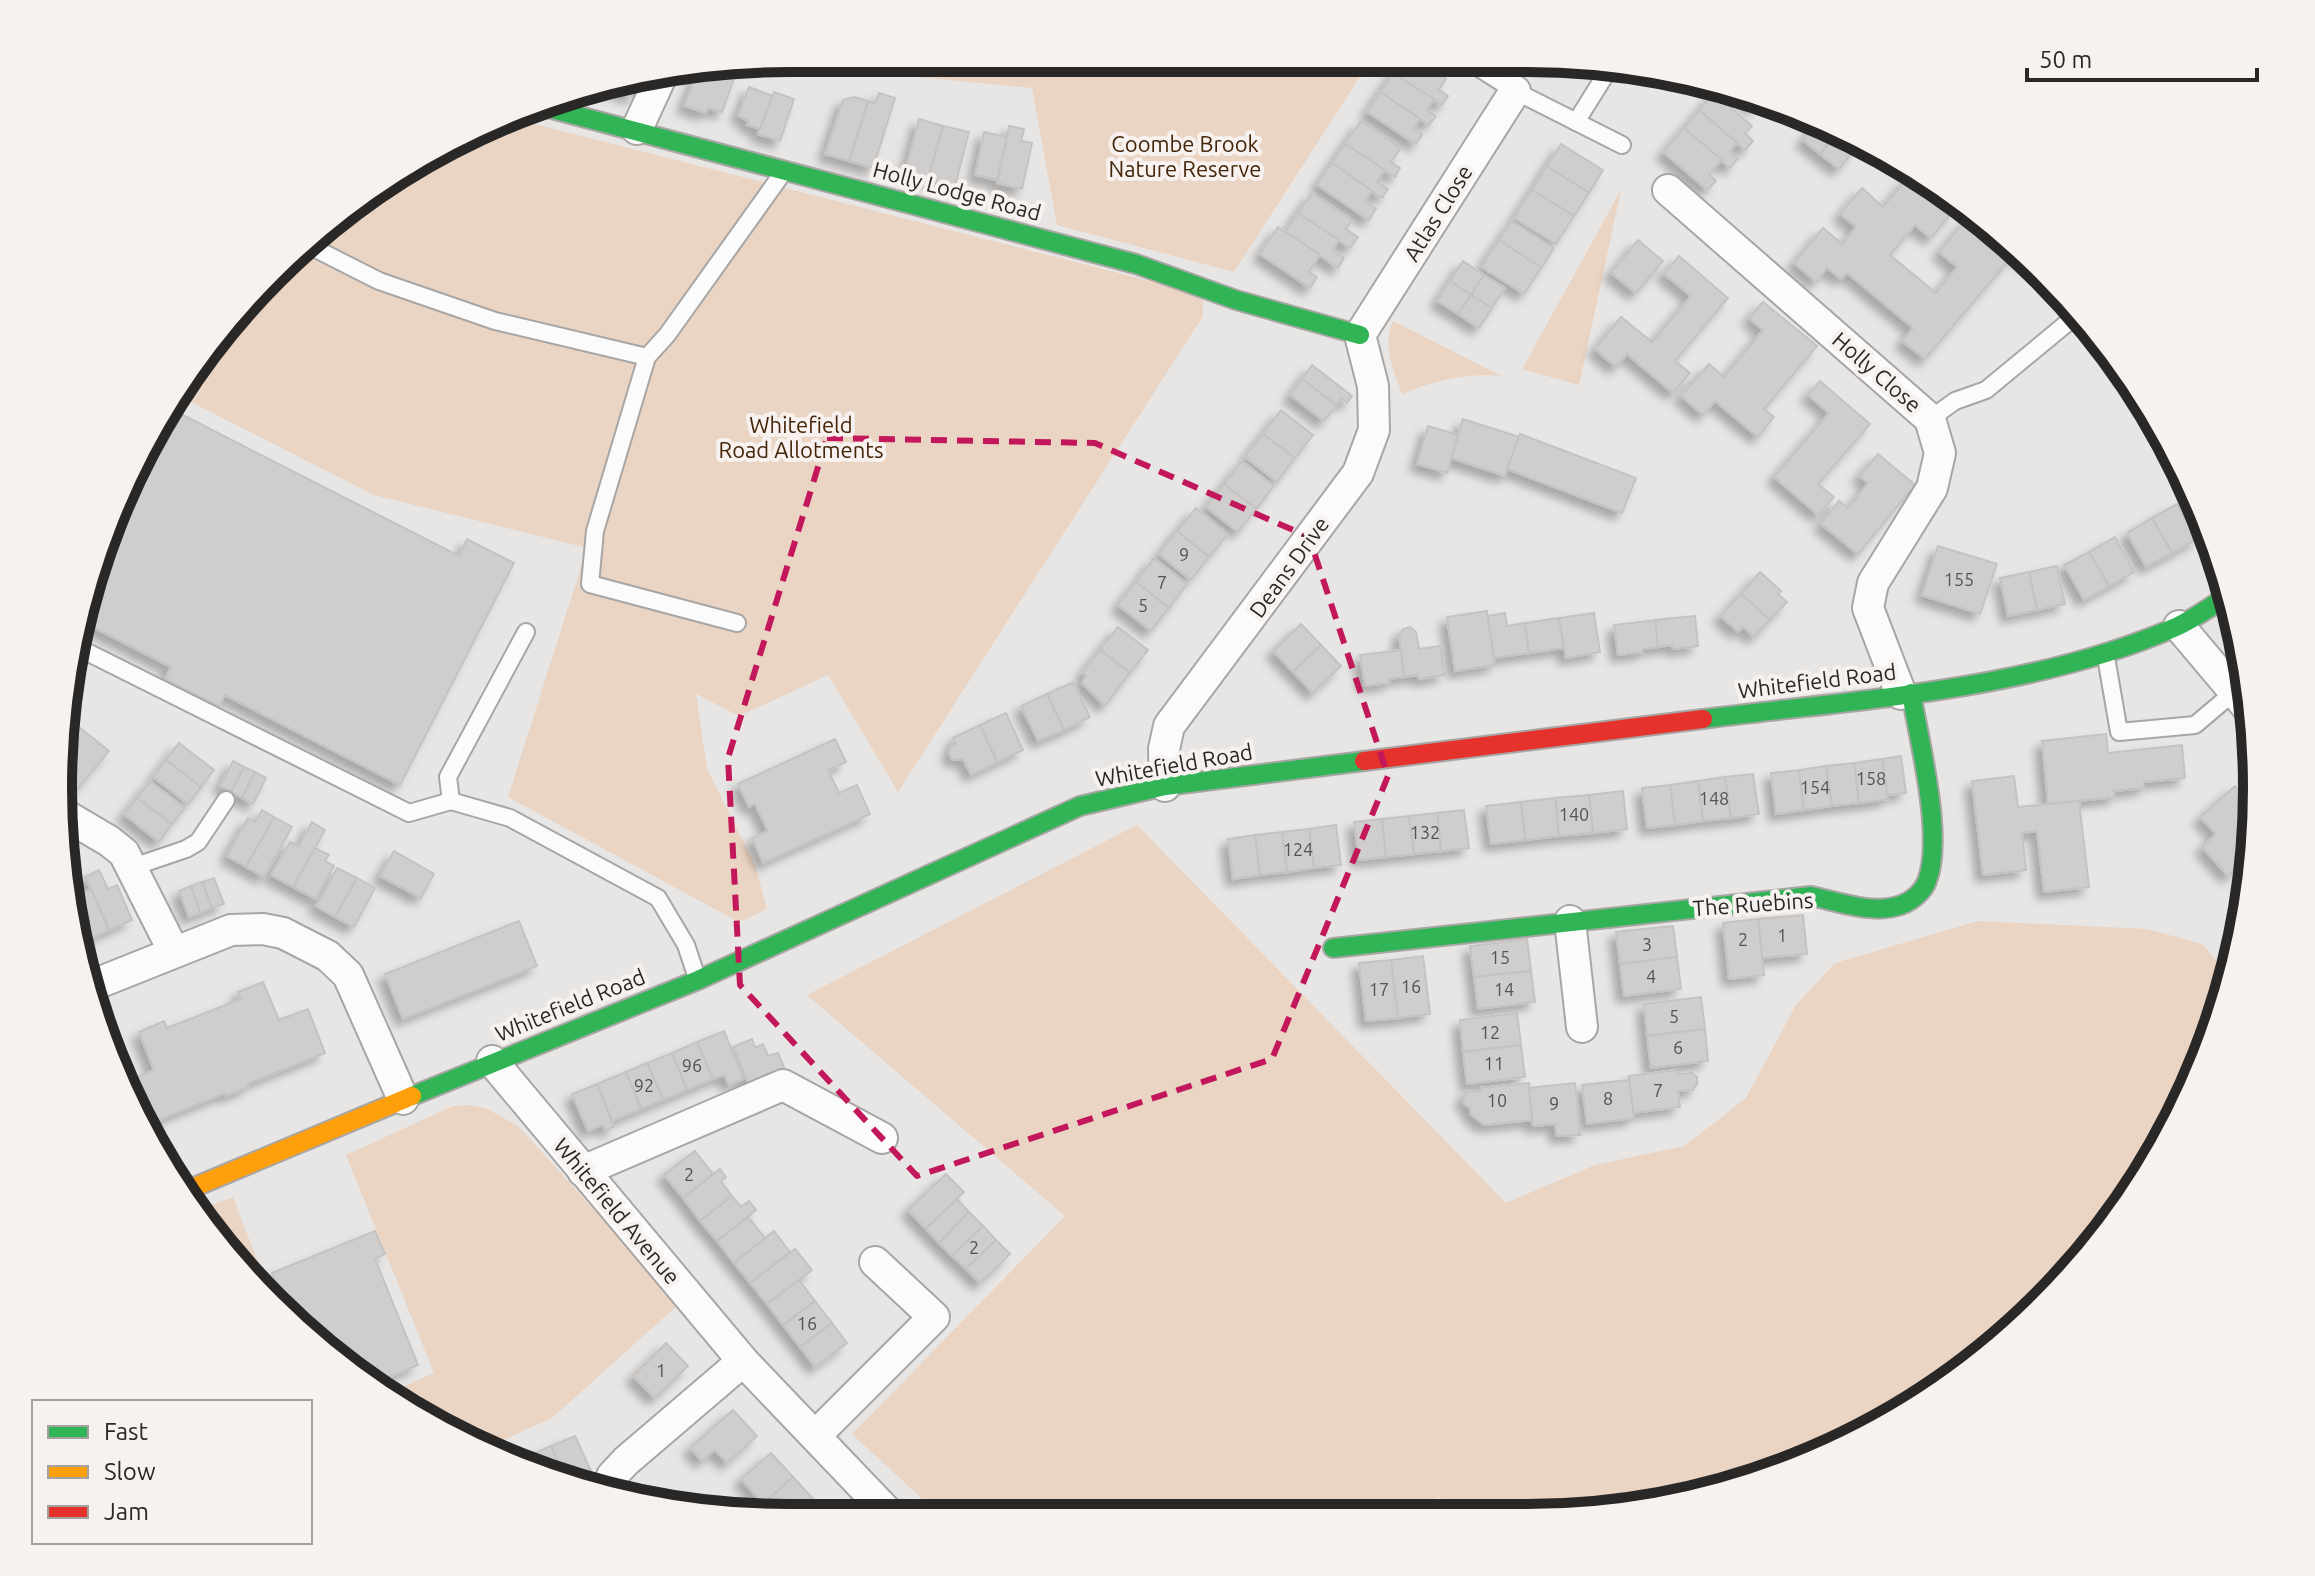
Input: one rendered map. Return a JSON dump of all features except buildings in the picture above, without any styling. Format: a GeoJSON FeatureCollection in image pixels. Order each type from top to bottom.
{"type":"FeatureCollection","features":[{"type":"Feature","properties":{"kind":"main road","name":"Holly Lodge Road"},"geometry":{"type":"LineString","coordinates":[[558,110],[1136,264],[1236,300],[1360,335]]}},
{"type":"Feature","properties":{"kind":"main road","name":"Whitefield Road"},"geometry":{"type":"LineString","coordinates":[[194,1187],[492,1061],[698,980],[1080,806],[1165,786],[1906,694],[2042,672],[2106,655],[2179,626],[2219,602]]}},
{"type":"Feature","properties":{"kind":"main road","name":"The Ruebins"},"geometry":{"type":"LineString","coordinates":[[1333,948],[1811,896],[1875,908],[1897,907],[1914,900],[1928,881],[1931,831],[1906,694]]}},
{"type":"Feature","properties":{"kind":"street"},"geometry":{"type":"LineString","coordinates":[[637,129],[658,84]]}},
{"type":"Feature","properties":{"kind":"street","name":"Atlas Close"},"geometry":{"type":"LineString","coordinates":[[1360,335],[1515,91]]}},
{"type":"Feature","properties":{"kind":"street","name":"Holly Close"},"geometry":{"type":"LineString","coordinates":[[1668,190],[1930,419],[1940,453],[1932,488],[1873,583],[1868,608],[1906,694]]}},
{"type":"Feature","properties":{"kind":"street","name":"Deans Drive"},"geometry":{"type":"LineString","coordinates":[[1165,786],[1164,749],[1169,726],[1358,473],[1374,430],[1373,386],[1360,335]]}},
{"type":"Feature","properties":{"kind":"street"},"geometry":{"type":"LineString","coordinates":[[2179,626],[2237,694]]}},
{"type":"Feature","properties":{"kind":"street"},"geometry":{"type":"LineString","coordinates":[[73,820],[118,847],[133,867],[174,952]]}},
{"type":"Feature","properties":{"kind":"street"},"geometry":{"type":"LineString","coordinates":[[1570,921],[1582,1027]]}},
{"type":"Feature","properties":{"kind":"street"},"geometry":{"type":"LineString","coordinates":[[99,983],[231,930],[253,928],[283,933],[328,956],[356,988],[403,1099]]}},
{"type":"Feature","properties":{"kind":"street","name":"Whitefield Avenue"},"geometry":{"type":"LineString","coordinates":[[492,1061],[743,1361],[880,1504]]}},
{"type":"Feature","properties":{"kind":"street"},"geometry":{"type":"LineString","coordinates":[[583,1171],[783,1085],[882,1138]]}},
{"type":"Feature","properties":{"kind":"street"},"geometry":{"type":"LineString","coordinates":[[815,1436],[934,1317],[875,1262]]}},
{"type":"Feature","properties":{"kind":"street"},"geometry":{"type":"LineString","coordinates":[[610,1482],[626,1461],[743,1361]]}},
{"type":"Feature","properties":{"kind":"lane"},"geometry":{"type":"LineString","coordinates":[[1485,72],[1515,91],[1622,145]]}},
{"type":"Feature","properties":{"kind":"lane"},"geometry":{"type":"LineString","coordinates":[[1576,122],[1604,77]]}},
{"type":"Feature","properties":{"kind":"lane"},"geometry":{"type":"LineString","coordinates":[[737,623],[590,584],[595,531],[647,357],[667,335],[785,170]]}},
{"type":"Feature","properties":{"kind":"lane"},"geometry":{"type":"LineString","coordinates":[[317,249],[379,281],[495,321],[647,357]]}},
{"type":"Feature","properties":{"kind":"lane"},"geometry":{"type":"LineString","coordinates":[[1930,419],[1955,401],[1986,390],[2069,321]]}},
{"type":"Feature","properties":{"kind":"lane"},"geometry":{"type":"LineString","coordinates":[[451,801],[448,777],[526,632]]}},
{"type":"Feature","properties":{"kind":"lane"},"geometry":{"type":"LineString","coordinates":[[85,651],[409,813],[451,801],[510,818],[658,898],[686,945],[698,980]]}},
{"type":"Feature","properties":{"kind":"lane"},"geometry":{"type":"LineString","coordinates":[[2106,655],[2119,732],[2195,725],[2238,702]]}},
{"type":"Feature","properties":{"kind":"lane"},"geometry":{"type":"LineString","coordinates":[[133,867],[198,842],[226,800]]}},
{"type":"Feature","properties":{"kind":"highlighted area"},"geometry":{"type":"Polygon","coordinates":[[[827,438],[1095,443],[1309,537],[1388,776],[1272,1059],[917,1176],[740,985],[728,758],[827,438]]]}},
{"type":"Feature","properties":{"kind":"green space","name":"Coombe Brook Nature Reserve"},"geometry":{"type":"Polygon","coordinates":[[[902,72],[1363,72],[1234,272],[1057,225],[1032,88],[908,76],[902,72]]]}},
{"type":"Feature","properties":{"kind":"green space","name":"Whitefield Road Allotments"},"geometry":{"type":"Polygon","coordinates":[[[527,122],[1181,289],[1203,300],[1203,316],[898,792],[828,675],[739,716],[696,694],[707,769],[755,865],[767,909],[739,922],[508,797],[587,548],[374,495],[187,400],[250,316],[316,250],[352,220],[430,168],[527,122]]]}},
{"type":"Feature","properties":{"kind":"green space"},"geometry":{"type":"Polygon","coordinates":[[[1621,190],[1579,385],[1522,369],[1621,190]]]}},
{"type":"Feature","properties":{"kind":"green space"},"geometry":{"type":"Polygon","coordinates":[[[1393,321],[1502,376],[1451,379],[1402,394],[1389,349],[1393,321]]]}},
{"type":"Feature","properties":{"kind":"green space"},"geometry":{"type":"Polygon","coordinates":[[[1137,825],[1506,1203],[1595,1165],[1684,1146],[1746,1098],[1796,1005],[1835,963],[1978,921],[2147,929],[2202,944],[2221,965],[2205,1018],[2169,1105],[2122,1186],[2065,1260],[1999,1326],[1963,1356],[1885,1408],[1844,1430],[1757,1466],[1712,1480],[1620,1498],[1527,1504],[1453,1504],[1438,1497],[1434,1504],[928,1504],[852,1434],[1065,1216],[807,995],[1137,825]]]}},
{"type":"Feature","properties":{"kind":"green space"},"geometry":{"type":"Polygon","coordinates":[[[470,1105],[488,1109],[519,1127],[679,1304],[552,1418],[498,1442],[399,1388],[434,1373],[346,1155],[453,1106],[470,1105]]]}},
{"type":"Feature","properties":{"kind":"green space"},"geometry":{"type":"Polygon","coordinates":[[[233,1197],[262,1273],[220,1224],[208,1207],[233,1197]]]}},
{"type":"Feature","properties":{"kind":"traffic: fast"},"geometry":{"type":"LineString","coordinates":[[557,110],[1136,264],[1236,300],[1360,335]]}},
{"type":"Feature","properties":{"kind":"traffic: fast"},"geometry":{"type":"LineString","coordinates":[[1703,719],[1943,690],[2062,666],[2120,649],[2176,627],[2219,602]]}},
{"type":"Feature","properties":{"kind":"traffic: fast"},"geometry":{"type":"LineString","coordinates":[[1333,948],[1811,896],[1879,909],[1905,903],[1913,899],[1927,881],[1933,840],[1928,788],[1911,693]]}},
{"type":"Feature","properties":{"kind":"traffic: fast"},"geometry":{"type":"LineString","coordinates":[[412,1096],[698,980],[1080,806],[1165,786],[1364,761]]}},
{"type":"Feature","properties":{"kind":"traffic: slow"},"geometry":{"type":"LineString","coordinates":[[194,1187],[412,1096]]}},
{"type":"Feature","properties":{"kind":"traffic: jam"},"geometry":{"type":"LineString","coordinates":[[1364,761],[1703,719]]}}]}
